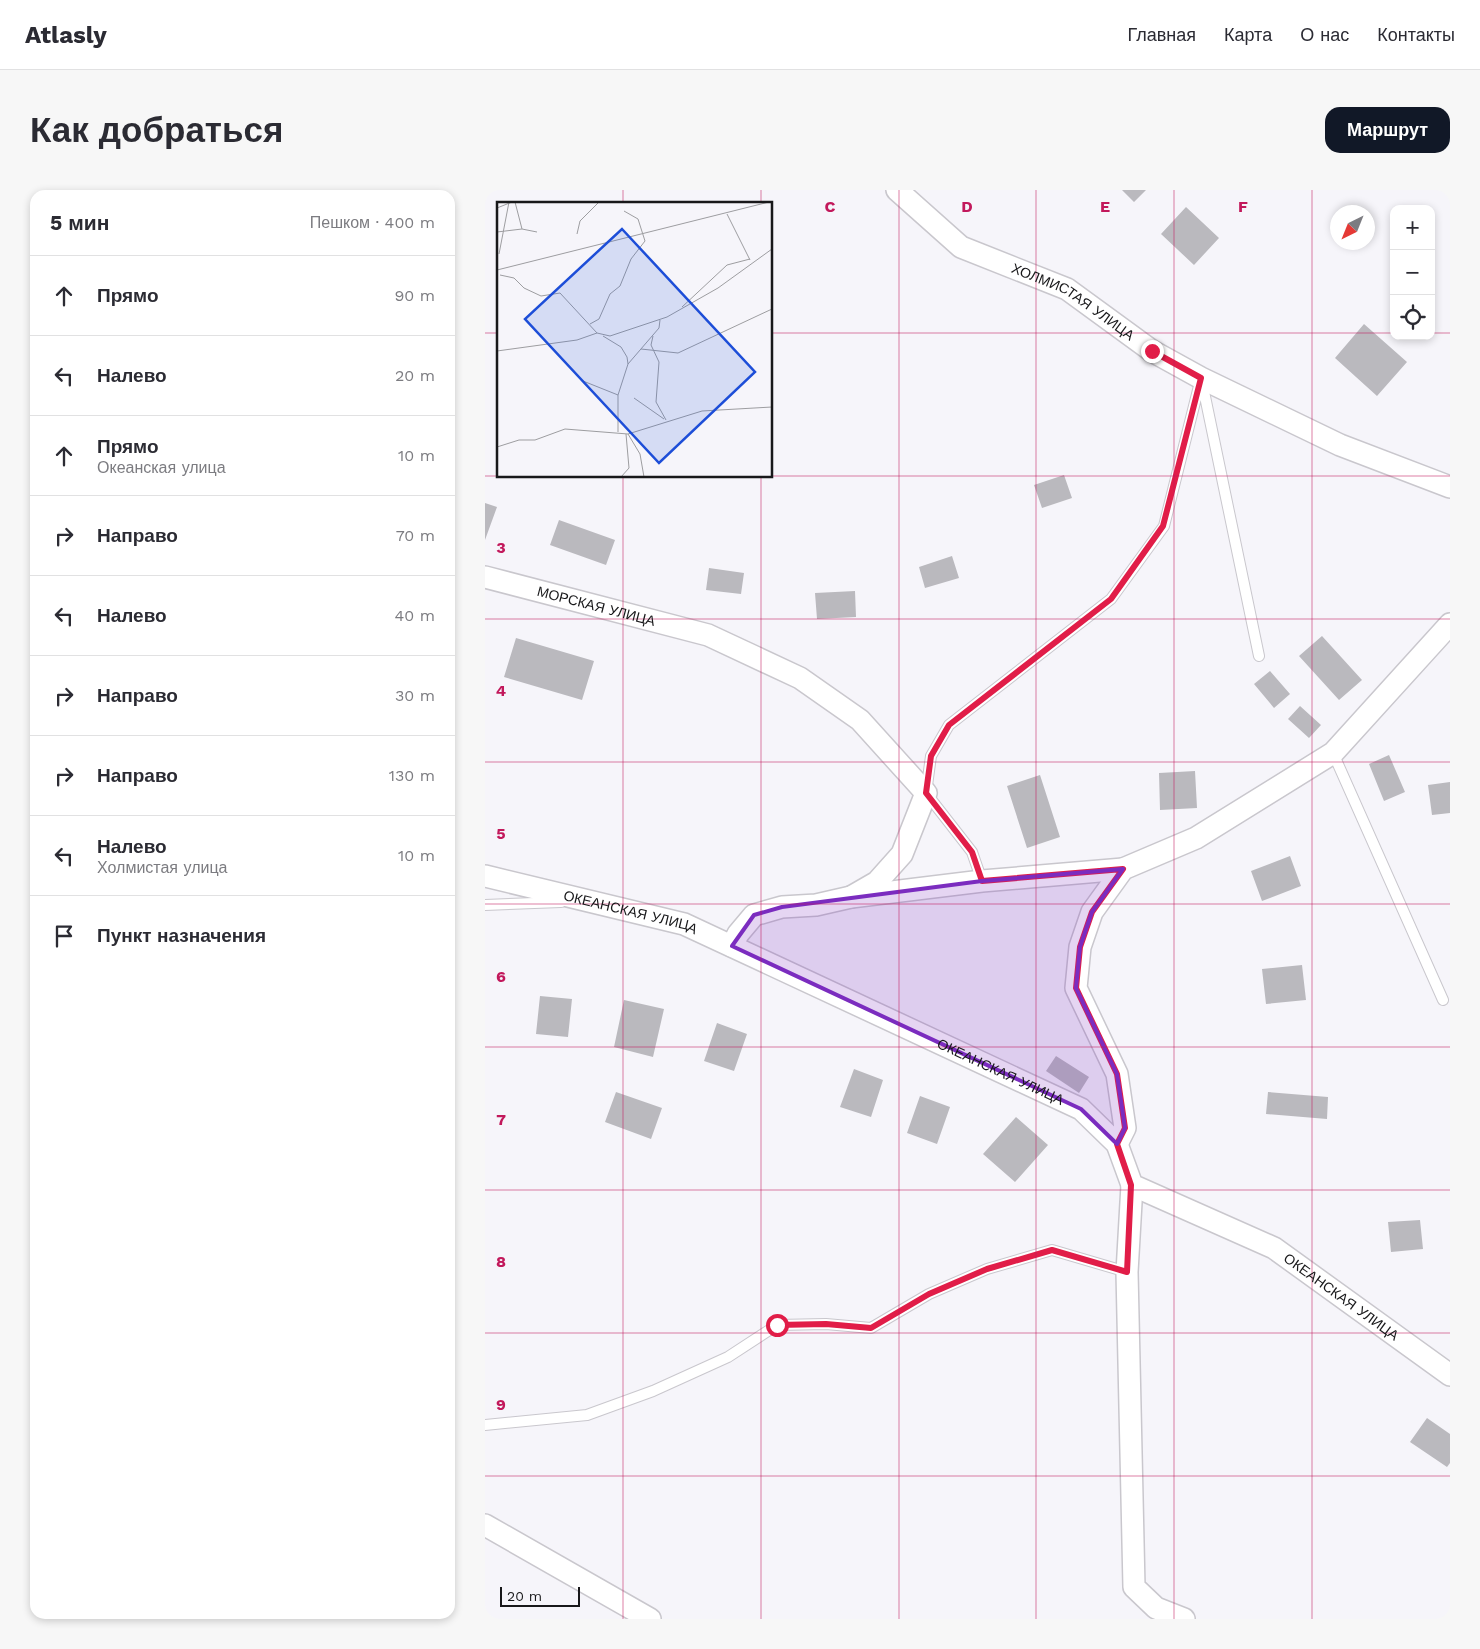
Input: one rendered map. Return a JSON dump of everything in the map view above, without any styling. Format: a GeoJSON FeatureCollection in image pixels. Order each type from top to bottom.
{"type":"FeatureCollection","features":[{"type":"Feature","properties":{"kind":"street","name":"ХОЛМИСТАЯ УЛИЦА"},"geometry":{"type":"LineString","coordinates":[[897,190],[961,247],[1067,289],[1152,351],[1201,378],[1339,445],[1450,487]]}},
{"type":"Feature","properties":{"kind":"street","name":"МОРСКАЯ УЛИЦА"},"geometry":{"type":"LineString","coordinates":[[485,576],[708,635],[800,678],[860,720],[926,793]]}},
{"type":"Feature","properties":{"kind":"street"},"geometry":{"type":"LineString","coordinates":[[732,946],[738,934],[754,915],[782,906],[816,905],[851,897],[982,881],[1123,869],[1195,838],[1333,753],[1450,624]]}},
{"type":"Feature","properties":{"kind":"street"},"geometry":{"type":"LineString","coordinates":[[851,897],[877,882],[902,854],[926,793]]}},
{"type":"Feature","properties":{"kind":"street"},"geometry":{"type":"LineString","coordinates":[[1117,1144],[1125,1128],[1117,1074],[1076,988],[1080,947],[1092,912],[1123,869]]}},
{"type":"Feature","properties":{"kind":"street","name":"ОКЕАНСКАЯ УЛИЦА"},"geometry":{"type":"LineString","coordinates":[[485,876],[684,924],[1081,1109],[1117,1144],[1131,1185],[1275,1248],[1450,1375]]}},
{"type":"Feature","properties":{"kind":"street"},"geometry":{"type":"LineString","coordinates":[[1131,1185],[1127,1272],[1134,1587],[1156,1608],[1184,1619]]}},
{"type":"Feature","properties":{"kind":"street"},"geometry":{"type":"LineString","coordinates":[[485,1525],[650,1619]]}},
{"type":"Feature","properties":{"kind":"lane"},"geometry":{"type":"LineString","coordinates":[[1201,378],[1259,656]]}},
{"type":"Feature","properties":{"kind":"lane"},"geometry":{"type":"LineString","coordinates":[[982,881],[972,852],[926,793],[931,756],[949,725],[1111,599],[1163,526],[1201,378]]}},
{"type":"Feature","properties":{"kind":"lane"},"geometry":{"type":"LineString","coordinates":[[1333,753],[1443,1000]]}},
{"type":"Feature","properties":{"kind":"lane"},"geometry":{"type":"LineString","coordinates":[[485,905],[588,901]]}},
{"type":"Feature","properties":{"kind":"lane"},"geometry":{"type":"LineString","coordinates":[[485,1425],[587,1415],[653,1391],[728,1357],[777,1325],[826,1324],[871,1328],[929,1294],[987,1269],[1052,1250],[1127,1272]]}},
{"type":"Feature","properties":{"kind":"highlighted area"},"geometry":{"type":"Polygon","coordinates":[[[1123,869],[1092,912],[1080,947],[1076,988],[1117,1074],[1125,1128],[1117,1144],[1081,1109],[732,946],[754,915],[782,907],[982,881],[1123,869]]]}},
{"type":"Feature","properties":{"kind":"building"},"geometry":{"type":"Polygon","coordinates":[[[1122,190],[1146,190],[1134,202],[1122,190]]]}},
{"type":"Feature","properties":{"kind":"building"},"geometry":{"type":"Polygon","coordinates":[[[1186,207],[1219,238],[1194,265],[1161,234],[1186,207]]]}},
{"type":"Feature","properties":{"kind":"building"},"geometry":{"type":"Polygon","coordinates":[[[1364,324],[1407,362],[1377,396],[1335,358],[1364,324]]]}},
{"type":"Feature","properties":{"kind":"building"},"geometry":{"type":"Polygon","coordinates":[[[1064,475],[1072,498],[1042,508],[1034,485],[1064,475]]]}},
{"type":"Feature","properties":{"kind":"building"},"geometry":{"type":"Polygon","coordinates":[[[485,503],[497,507],[485,540],[485,503]]]}},
{"type":"Feature","properties":{"kind":"building"},"geometry":{"type":"Polygon","coordinates":[[[559,520],[615,540],[606,565],[550,545],[559,520]]]}},
{"type":"Feature","properties":{"kind":"building"},"geometry":{"type":"Polygon","coordinates":[[[952,556],[959,578],[925,588],[919,567],[952,556]]]}},
{"type":"Feature","properties":{"kind":"building"},"geometry":{"type":"Polygon","coordinates":[[[709,568],[744,573],[741,594],[706,590],[709,568]]]}},
{"type":"Feature","properties":{"kind":"building"},"geometry":{"type":"Polygon","coordinates":[[[855,591],[856,617],[817,619],[815,593],[855,591]]]}},
{"type":"Feature","properties":{"kind":"building"},"geometry":{"type":"Polygon","coordinates":[[[1322,636],[1362,680],[1339,700],[1299,656],[1322,636]]]}},
{"type":"Feature","properties":{"kind":"building"},"geometry":{"type":"Polygon","coordinates":[[[516,638],[594,661],[582,700],[504,677],[516,638]]]}},
{"type":"Feature","properties":{"kind":"building"},"geometry":{"type":"Polygon","coordinates":[[[1270,671],[1290,694],[1274,708],[1254,684],[1270,671]]]}},
{"type":"Feature","properties":{"kind":"building"},"geometry":{"type":"Polygon","coordinates":[[[1300,706],[1321,725],[1309,738],[1288,719],[1300,706]]]}},
{"type":"Feature","properties":{"kind":"building"},"geometry":{"type":"Polygon","coordinates":[[[1389,755],[1405,792],[1384,801],[1369,764],[1389,755]]]}},
{"type":"Feature","properties":{"kind":"building"},"geometry":{"type":"Polygon","coordinates":[[[1195,771],[1197,808],[1160,810],[1159,773],[1195,771]]]}},
{"type":"Feature","properties":{"kind":"building"},"geometry":{"type":"Polygon","coordinates":[[[1040,775],[1060,837],[1027,848],[1007,786],[1040,775]]]}},
{"type":"Feature","properties":{"kind":"building"},"geometry":{"type":"Polygon","coordinates":[[[1450,782],[1450,813],[1432,815],[1428,785],[1450,782]]]}},
{"type":"Feature","properties":{"kind":"building"},"geometry":{"type":"Polygon","coordinates":[[[1290,856],[1301,886],[1262,901],[1251,871],[1290,856]]]}},
{"type":"Feature","properties":{"kind":"building"},"geometry":{"type":"Polygon","coordinates":[[[1302,965],[1306,1000],[1266,1004],[1262,969],[1302,965]]]}},
{"type":"Feature","properties":{"kind":"building"},"geometry":{"type":"Polygon","coordinates":[[[540,996],[572,999],[568,1037],[536,1034],[540,996]]]}},
{"type":"Feature","properties":{"kind":"building"},"geometry":{"type":"Polygon","coordinates":[[[624,1000],[664,1009],[653,1057],[614,1047],[624,1000]]]}},
{"type":"Feature","properties":{"kind":"building"},"geometry":{"type":"Polygon","coordinates":[[[717,1023],[747,1034],[734,1071],[704,1061],[717,1023]]]}},
{"type":"Feature","properties":{"kind":"building"},"geometry":{"type":"Polygon","coordinates":[[[1056,1056],[1089,1077],[1079,1093],[1046,1071],[1056,1056]]]}},
{"type":"Feature","properties":{"kind":"building"},"geometry":{"type":"Polygon","coordinates":[[[854,1069],[883,1080],[871,1117],[840,1107],[854,1069]]]}},
{"type":"Feature","properties":{"kind":"building"},"geometry":{"type":"Polygon","coordinates":[[[616,1092],[662,1108],[651,1139],[605,1122],[616,1092]]]}},
{"type":"Feature","properties":{"kind":"building"},"geometry":{"type":"Polygon","coordinates":[[[1268,1092],[1328,1097],[1327,1119],[1266,1114],[1268,1092]]]}},
{"type":"Feature","properties":{"kind":"building"},"geometry":{"type":"Polygon","coordinates":[[[920,1096],[950,1107],[937,1144],[907,1133],[920,1096]]]}},
{"type":"Feature","properties":{"kind":"building"},"geometry":{"type":"Polygon","coordinates":[[[1016,1117],[1048,1145],[1015,1182],[983,1154],[1016,1117]]]}},
{"type":"Feature","properties":{"kind":"building"},"geometry":{"type":"Polygon","coordinates":[[[1420,1220],[1423,1249],[1391,1252],[1388,1222],[1420,1220]]]}},
{"type":"Feature","properties":{"kind":"building"},"geometry":{"type":"Polygon","coordinates":[[[1427,1418],[1450,1434],[1450,1463],[1447,1467],[1410,1442],[1427,1418]]]}},
{"type":"Feature","properties":{"kind":"route"},"geometry":{"type":"LineString","coordinates":[[777,1325],[826,1324],[871,1328],[929,1294],[987,1269],[1052,1250],[1127,1272],[1131,1185],[1117,1144],[1125,1128],[1117,1074],[1076,988],[1080,947],[1092,912],[1123,869],[982,881],[972,852],[926,793],[931,756],[949,725],[1111,599],[1163,526],[1201,378],[1152,351]]}}]}
